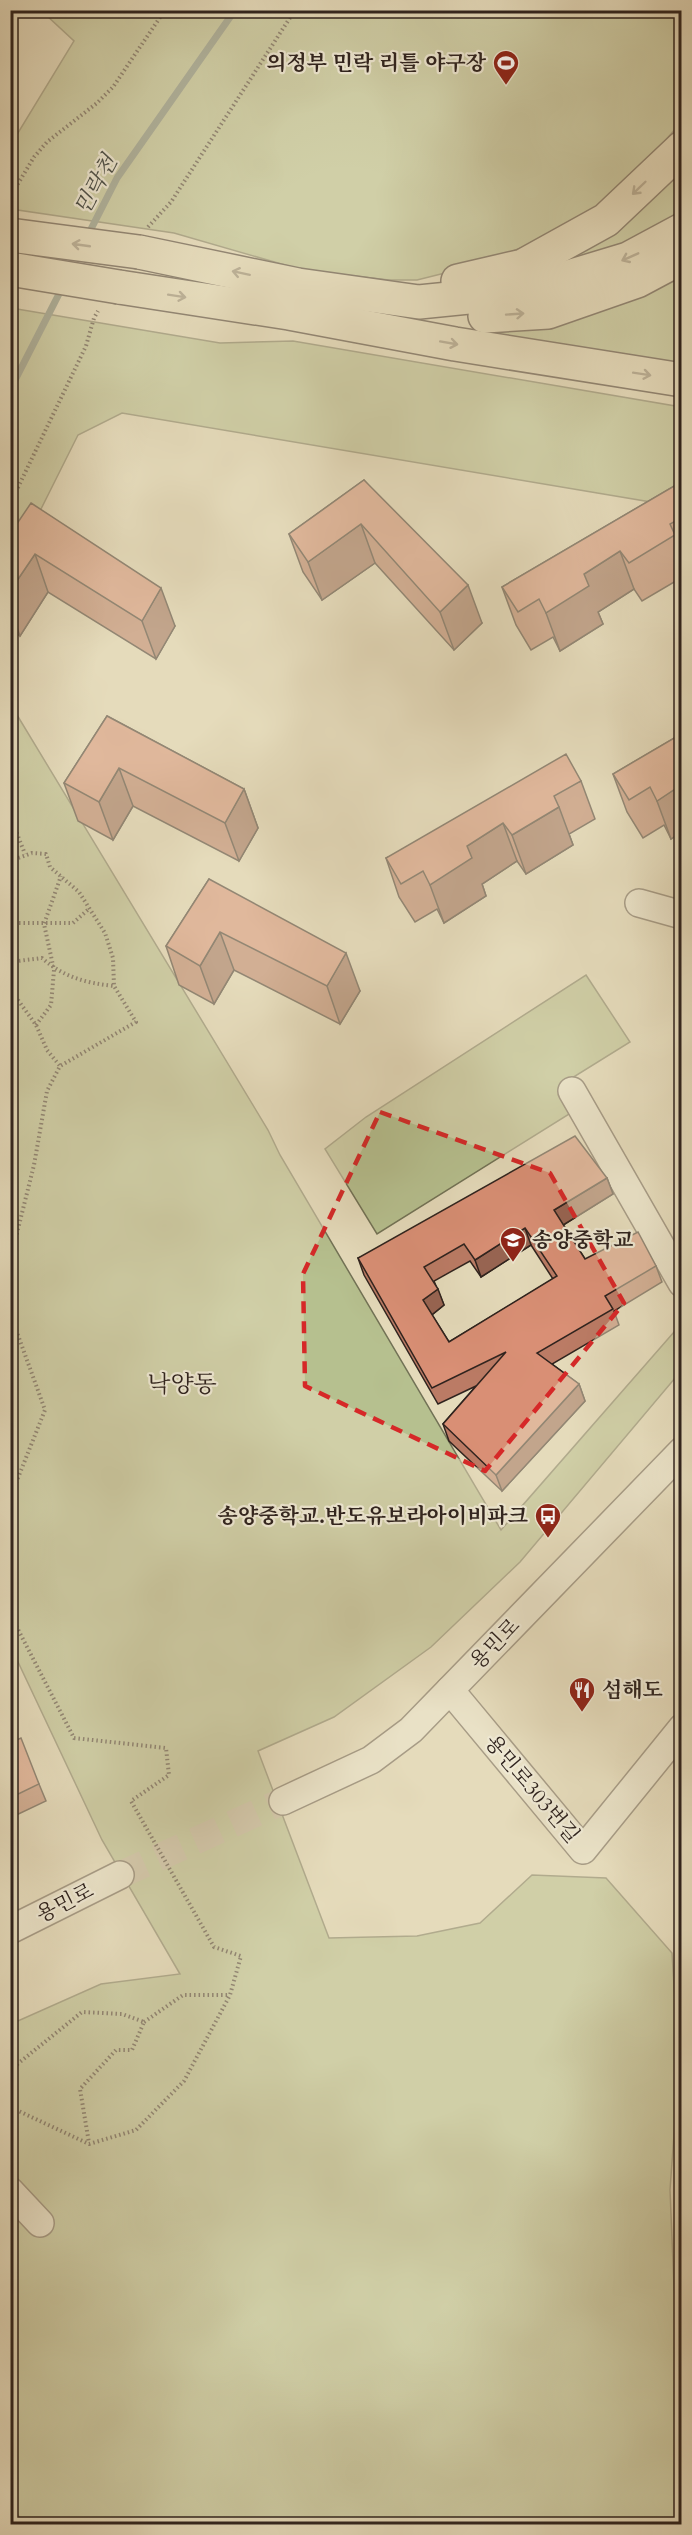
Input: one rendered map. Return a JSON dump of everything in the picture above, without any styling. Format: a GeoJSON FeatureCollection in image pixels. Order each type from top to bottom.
{"type":"FeatureCollection","features":[{"type":"Feature","properties":{"kind":"highway"},"geometry":{"type":"LineString","coordinates":[[293,299],[437,286],[523,266],[606,220],[681,148]]}},
{"type":"Feature","properties":{"kind":"highway"},"geometry":{"type":"LineString","coordinates":[[10,269],[119,287],[293,299],[419,302],[519,292],[628,259],[681,230]]}},
{"type":"Feature","properties":{"kind":"highway"},"geometry":{"type":"LineString","coordinates":[[10,235],[139,252],[293,299],[455,344],[681,380]]}},
{"type":"Feature","properties":{"kind":"highway"},"geometry":{"type":"LineString","coordinates":[[293,299],[436,320],[548,312],[637,281],[681,257]]}},
{"type":"Feature","properties":{"kind":"street"},"geometry":{"type":"LineString","coordinates":[[639,903],[681,915]]}},
{"type":"Feature","properties":{"kind":"street"},"geometry":{"type":"LineString","coordinates":[[572,1091],[681,1284]]}},
{"type":"Feature","properties":{"kind":"street","name":"용민로"},"geometry":{"type":"LineString","coordinates":[[283,1801],[371,1760],[411,1730],[681,1451]]}},
{"type":"Feature","properties":{"kind":"street","name":"용민로303번길"},"geometry":{"type":"LineString","coordinates":[[450,1690],[583,1850],[681,1728]]}},
{"type":"Feature","properties":{"kind":"street","name":"용민로"},"geometry":{"type":"LineString","coordinates":[[10,1930],[120,1875]]}},
{"type":"Feature","properties":{"kind":"street"},"geometry":{"type":"LineString","coordinates":[[10,2191],[40,2223]]}},
{"type":"Feature","properties":{"kind":"path"},"geometry":{"type":"LineString","coordinates":[[13,192],[34,157],[47,142],[97,103],[113,87],[165,10]]}},
{"type":"Feature","properties":{"kind":"path"},"geometry":{"type":"LineString","coordinates":[[10,816],[25,854]]}},
{"type":"Feature","properties":{"kind":"path"},"geometry":{"type":"LineString","coordinates":[[10,861],[25,854],[46,854],[50,867],[79,892],[105,933],[113,958],[114,986],[136,1022],[60,1066],[47,1091],[34,1165],[10,1261]]}},
{"type":"Feature","properties":{"kind":"path"},"geometry":{"type":"LineString","coordinates":[[36,1025],[51,1005],[54,970],[44,924],[61,876]]}},
{"type":"Feature","properties":{"kind":"path"},"geometry":{"type":"LineString","coordinates":[[10,923],[73,923],[90,908]]}},
{"type":"Feature","properties":{"kind":"path"},"geometry":{"type":"LineString","coordinates":[[10,962],[24,958],[42,958],[54,970],[84,982],[114,986]]}},
{"type":"Feature","properties":{"kind":"path"},"geometry":{"type":"LineString","coordinates":[[10,989],[36,1025],[47,1050],[60,1066]]}},
{"type":"Feature","properties":{"kind":"path"},"geometry":{"type":"LineString","coordinates":[[10,1313],[45,1410],[10,1498]]}},
{"type":"Feature","properties":{"kind":"path"},"geometry":{"type":"LineString","coordinates":[[10,1614],[74,1738],[166,1748],[169,1775],[131,1801],[214,1947],[240,1956],[230,1995],[184,2081],[136,2130],[89,2144],[10,2107]]}},
{"type":"Feature","properties":{"kind":"path"},"geometry":{"type":"LineString","coordinates":[[89,2144],[80,2089],[116,2050],[132,2050],[144,2022],[183,1995],[230,1995]]}},
{"type":"Feature","properties":{"kind":"path"},"geometry":{"type":"LineString","coordinates":[[10,2070],[82,2012],[122,2014],[144,2022]]}},
{"type":"Feature","properties":{"kind":"highlighted area"},"geometry":{"type":"Polygon","coordinates":[[[380,1112],[550,1173],[624,1303],[485,1471],[305,1386],[303,1274],[380,1112]]]}},
{"type":"Feature","properties":{"kind":"green space"},"geometry":{"type":"Polygon","coordinates":[[[49,11],[681,11],[681,122],[649,160],[582,225],[473,266],[417,280],[389,280],[302,270],[174,233],[11,209],[10,146],[74,41],[45,14],[49,11]]]}},
{"type":"Feature","properties":{"kind":"green space"},"geometry":{"type":"Polygon","coordinates":[[[681,168],[681,216],[608,256],[560,261],[681,168]]]}},
{"type":"Feature","properties":{"kind":"green space"},"geometry":{"type":"Polygon","coordinates":[[[681,272],[681,371],[473,331],[502,327],[681,272]]]}},
{"type":"Feature","properties":{"kind":"green space"},"geometry":{"type":"Polygon","coordinates":[[[11,308],[220,343],[293,341],[681,407],[681,507],[122,413],[78,435],[11,569],[11,308]]]}},
{"type":"Feature","properties":{"kind":"green space"},"geometry":{"type":"Polygon","coordinates":[[[11,705],[268,1130],[280,1155],[501,1530],[681,1324],[681,1371],[520,1562],[431,1647],[334,1717],[258,1751],[329,1938],[417,1936],[480,1923],[532,1875],[606,1878],[672,1953],[679,2066],[670,2190],[677,2360],[682,2366],[681,2524],[25,2524],[10,2505],[11,2024],[101,1984],[180,1974],[102,1840],[11,1647],[11,705]]]}},
{"type":"Feature","properties":{"kind":"green space"},"geometry":{"type":"Polygon","coordinates":[[[586,975],[630,1042],[559,1086],[574,1111],[377,1234],[325,1149],[366,1117],[586,975]]]}},
{"type":"Feature","properties":{"kind":"building"},"geometry":{"type":"Polygon","coordinates":[[[364,480],[468,585],[440,612],[361,524],[308,562],[289,534],[364,480]]]}},
{"type":"Feature","properties":{"kind":"building"},"geometry":{"type":"Polygon","coordinates":[[[681,482],[681,518],[670,524],[675,535],[629,563],[620,551],[584,574],[589,586],[546,613],[539,599],[518,612],[502,587],[681,482]]]}},
{"type":"Feature","properties":{"kind":"building"},"geometry":{"type":"Polygon","coordinates":[[[31,503],[161,588],[142,621],[35,554],[10,591],[10,534],[31,503]]]}},
{"type":"Feature","properties":{"kind":"building"},"geometry":{"type":"Polygon","coordinates":[[[107,716],[244,789],[225,823],[119,768],[99,802],[64,783],[107,716]]]}},
{"type":"Feature","properties":{"kind":"building"},"geometry":{"type":"Polygon","coordinates":[[[681,734],[681,785],[657,801],[650,787],[629,800],[613,774],[681,734]]]}},
{"type":"Feature","properties":{"kind":"building"},"geometry":{"type":"Polygon","coordinates":[[[566,754],[581,781],[554,796],[559,807],[512,835],[503,823],[467,846],[472,858],[430,885],[423,871],[401,884],[386,858],[566,754]]]}},
{"type":"Feature","properties":{"kind":"building"},"geometry":{"type":"Polygon","coordinates":[[[209,879],[346,953],[327,986],[220,932],[200,966],[166,946],[209,879]]]}},
{"type":"Feature","properties":{"kind":"building"},"geometry":{"type":"Polygon","coordinates":[[[575,1136],[607,1178],[554,1210],[585,1259],[638,1232],[656,1266],[605,1296],[613,1309],[537,1353],[579,1384],[496,1475],[443,1424],[506,1352],[432,1388],[358,1258],[575,1136]],[[525,1228],[475,1260],[464,1244],[424,1267],[438,1289],[423,1300],[449,1342],[557,1276],[525,1228]]]}},
{"type":"Feature","properties":{"kind":"building"},"geometry":{"type":"Polygon","coordinates":[[[21,1738],[39,1784],[10,1798],[10,1743],[21,1738]]]}},
{"type":"Feature","properties":{"kind":"waterway","name":"민락천"},"geometry":{"type":"LineString","coordinates":[[88,235],[117,178],[235,10]]}},
{"type":"Feature","properties":{"kind":"waterway","name":"민락천"},"geometry":{"type":"LineString","coordinates":[[10,390],[62,288]]}},
{"type":"Feature","properties":{"kind":"tunnel"},"geometry":{"type":"LineString","coordinates":[[120,1875],[283,1801]]}},
{"type":"Feature","properties":{"kind":"place","name":"의정부 민락 리틀 야구장"},"geometry":{"type":"Point","coordinates":[506,86]}},
{"type":"Feature","properties":{"kind":"place","name":"송양중학교"},"geometry":{"type":"Point","coordinates":[513,1263]}},
{"type":"Feature","properties":{"kind":"place","name":"송양중학교.반도유보라아이비파크"},"geometry":{"type":"Point","coordinates":[548,1539]}},
{"type":"Feature","properties":{"kind":"place","name":"섬해도"},"geometry":{"type":"Point","coordinates":[582,1713]}},
{"type":"Feature","properties":{"kind":"district","name":"낙양동"},"geometry":{"type":"Point","coordinates":[182,1384]}}]}
